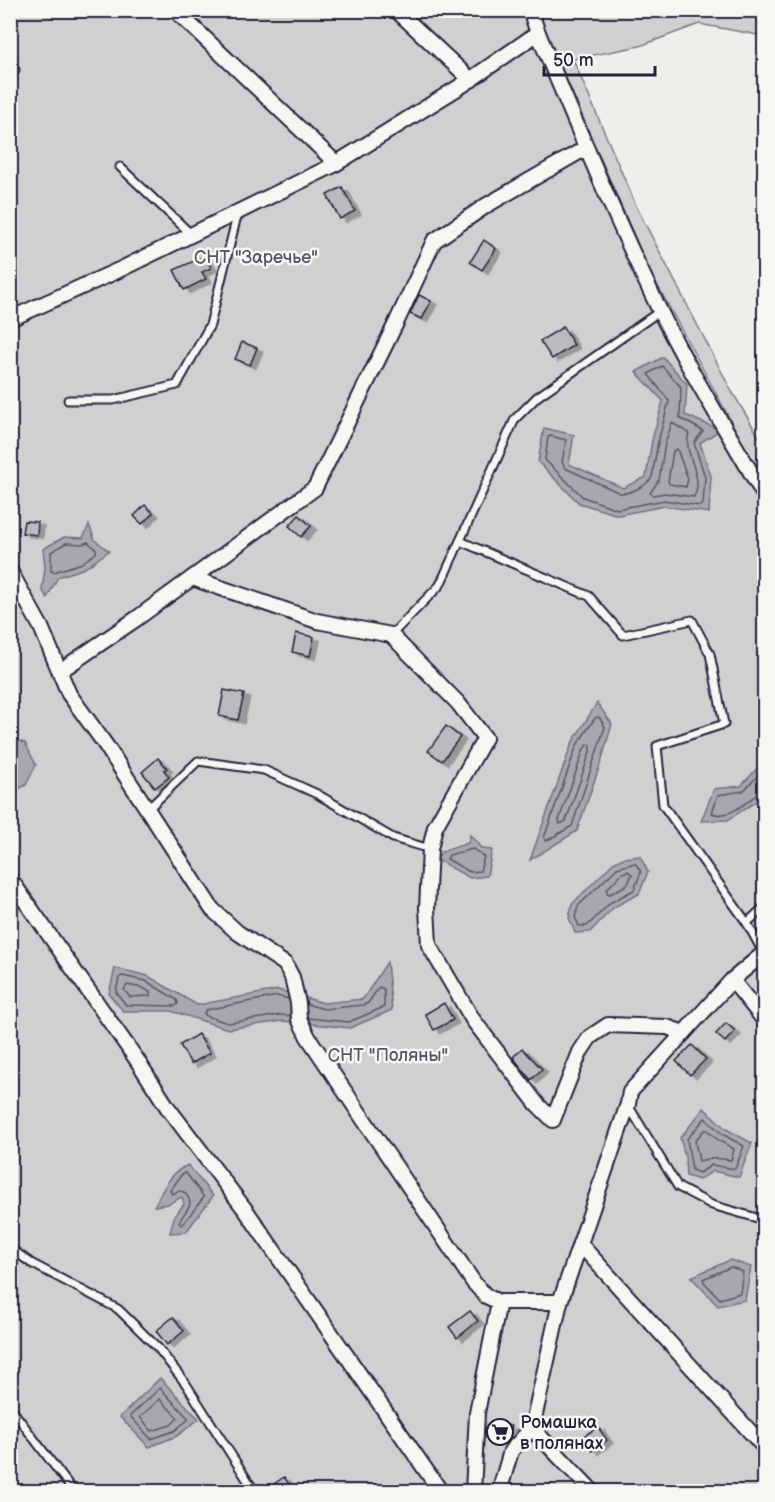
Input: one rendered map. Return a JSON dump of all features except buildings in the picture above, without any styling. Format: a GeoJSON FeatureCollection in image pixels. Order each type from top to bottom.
{"type":"FeatureCollection","features":[{"type":"Feature","properties":{"kind":"street"},"geometry":{"type":"LineString","coordinates":[[176,10],[336,163]]}},
{"type":"Feature","properties":{"kind":"street"},"geometry":{"type":"LineString","coordinates":[[396,10],[471,80]]}},
{"type":"Feature","properties":{"kind":"street"},"geometry":{"type":"LineString","coordinates":[[531,10],[538,33],[586,148],[660,311],[765,495]]}},
{"type":"Feature","properties":{"kind":"street"},"geometry":{"type":"LineString","coordinates":[[10,319],[119,270],[336,163],[471,80],[538,33]]}},
{"type":"Feature","properties":{"kind":"street"},"geometry":{"type":"LineString","coordinates":[[60,671],[315,488],[434,241],[487,204],[586,148]]}},
{"type":"Feature","properties":{"kind":"street"},"geometry":{"type":"LineString","coordinates":[[10,571],[40,627],[69,694],[212,909],[237,932],[285,964],[292,977],[299,1019],[308,1037],[474,1283],[486,1296],[500,1302],[560,1302]]}},
{"type":"Feature","properties":{"kind":"street"},"geometry":{"type":"LineString","coordinates":[[192,578],[317,621],[391,635],[458,703],[485,738],[435,827],[430,849],[427,909],[429,945],[473,1020],[537,1104],[553,1120],[580,1052],[590,1037],[608,1025],[640,1024],[667,1027],[684,1033]]}},
{"type":"Feature","properties":{"kind":"street"},"geometry":{"type":"LineString","coordinates":[[10,879],[168,1108],[247,1212],[441,1491]]}},
{"type":"Feature","properties":{"kind":"street"},"geometry":{"type":"LineString","coordinates":[[499,1491],[511,1451],[532,1428],[560,1302],[628,1104],[630,1092],[732,980],[764,954]]}},
{"type":"Feature","properties":{"kind":"street"},"geometry":{"type":"LineString","coordinates":[[732,980],[765,1020]]}},
{"type":"Feature","properties":{"kind":"street"},"geometry":{"type":"LineString","coordinates":[[580,1244],[765,1447]]}},
{"type":"Feature","properties":{"kind":"street"},"geometry":{"type":"LineString","coordinates":[[473,1491],[477,1413],[500,1302]]}},
{"type":"Feature","properties":{"kind":"street"},"geometry":{"type":"LineString","coordinates":[[532,1428],[593,1491]]}},
{"type":"Feature","properties":{"kind":"lane"},"geometry":{"type":"LineString","coordinates":[[120,167],[192,235]]}},
{"type":"Feature","properties":{"kind":"lane"},"geometry":{"type":"LineString","coordinates":[[68,400],[113,400],[177,385],[210,325],[238,212]]}},
{"type":"Feature","properties":{"kind":"lane"},"geometry":{"type":"LineString","coordinates":[[391,635],[440,585],[515,419],[537,397],[660,311]]}},
{"type":"Feature","properties":{"kind":"lane"},"geometry":{"type":"LineString","coordinates":[[460,540],[589,596],[623,635],[692,620],[710,654],[724,724],[657,746],[663,805],[747,923],[764,954]]}},
{"type":"Feature","properties":{"kind":"lane"},"geometry":{"type":"LineString","coordinates":[[147,810],[198,761],[264,770],[317,794],[393,838],[430,849]]}},
{"type":"Feature","properties":{"kind":"lane"},"geometry":{"type":"LineString","coordinates":[[747,923],[765,908]]}},
{"type":"Feature","properties":{"kind":"lane"},"geometry":{"type":"LineString","coordinates":[[628,1104],[678,1187],[712,1205],[765,1220]]}},
{"type":"Feature","properties":{"kind":"lane"},"geometry":{"type":"LineString","coordinates":[[10,1248],[31,1263],[118,1309],[158,1348],[186,1384],[255,1491]]}},
{"type":"Feature","properties":{"kind":"lane"},"geometry":{"type":"LineString","coordinates":[[10,1407],[74,1491]]}},
{"type":"Feature","properties":{"kind":"green space","name":"СНТ \"Поляны\""},"geometry":{"type":"Polygon","coordinates":[[[10,11],[530,11],[616,217],[764,495],[764,1491],[11,1491],[10,11]]]}},
{"type":"Feature","properties":{"kind":"green space"},"geometry":{"type":"Polygon","coordinates":[[[537,11],[764,11],[764,36],[699,24],[640,46],[573,59],[637,208],[731,390],[764,445],[764,482],[647,266],[537,11]]]}},
{"type":"Feature","properties":{"kind":"water"},"geometry":{"type":"Polygon","coordinates":[[[663,357],[687,384],[685,415],[720,430],[700,443],[711,476],[709,513],[665,506],[618,515],[579,503],[538,462],[544,428],[574,435],[569,464],[623,488],[646,477],[652,440],[663,401],[636,372],[663,357]]]}},
{"type":"Feature","properties":{"kind":"water"},"geometry":{"type":"Polygon","coordinates":[[[89,525],[95,540],[109,551],[85,568],[58,577],[47,598],[42,589],[45,568],[43,549],[64,537],[83,538],[89,525]]]}},
{"type":"Feature","properties":{"kind":"water"},"geometry":{"type":"Polygon","coordinates":[[[597,703],[612,724],[577,831],[530,860],[572,743],[597,703]]]}},
{"type":"Feature","properties":{"kind":"water"},"geometry":{"type":"Polygon","coordinates":[[[11,739],[25,743],[36,765],[26,785],[11,793],[11,739]]]}},
{"type":"Feature","properties":{"kind":"water"},"geometry":{"type":"Polygon","coordinates":[[[764,761],[764,796],[728,820],[701,821],[714,789],[741,786],[764,761]]]}},
{"type":"Feature","properties":{"kind":"water"},"geometry":{"type":"Polygon","coordinates":[[[470,835],[482,849],[492,850],[487,876],[470,878],[437,860],[441,852],[468,843],[470,835]]]}},
{"type":"Feature","properties":{"kind":"water"},"geometry":{"type":"Polygon","coordinates":[[[640,856],[648,872],[639,894],[614,907],[590,932],[575,933],[569,918],[572,904],[613,863],[623,858],[640,856]]]}},
{"type":"Feature","properties":{"kind":"water"},"geometry":{"type":"Polygon","coordinates":[[[387,962],[392,1010],[350,1028],[282,1021],[228,1029],[171,1011],[123,1011],[109,994],[115,968],[148,976],[197,1005],[278,990],[324,1003],[363,999],[387,962]]]}},
{"type":"Feature","properties":{"kind":"water"},"geometry":{"type":"Polygon","coordinates":[[[704,1108],[726,1129],[752,1143],[739,1177],[713,1171],[699,1180],[686,1176],[685,1157],[680,1138],[704,1108]]]}},
{"type":"Feature","properties":{"kind":"water"},"geometry":{"type":"Polygon","coordinates":[[[188,1165],[213,1196],[186,1232],[170,1233],[174,1217],[184,1204],[182,1197],[168,1204],[154,1206],[176,1172],[188,1165]]]}},
{"type":"Feature","properties":{"kind":"water"},"geometry":{"type":"Polygon","coordinates":[[[730,1260],[751,1267],[745,1300],[718,1306],[691,1277],[730,1260]]]}},
{"type":"Feature","properties":{"kind":"water"},"geometry":{"type":"Polygon","coordinates":[[[160,1378],[199,1419],[177,1436],[149,1447],[120,1417],[160,1378]]]}},
{"type":"Feature","properties":{"kind":"place","name":"Ромашка в полянах"},"geometry":{"type":"Point","coordinates":[500,1432]}},
{"type":"Feature","properties":{"kind":"park label","name":"СНТ \"Заречье\""},"geometry":{"type":"Point","coordinates":[256,257]}}]}
